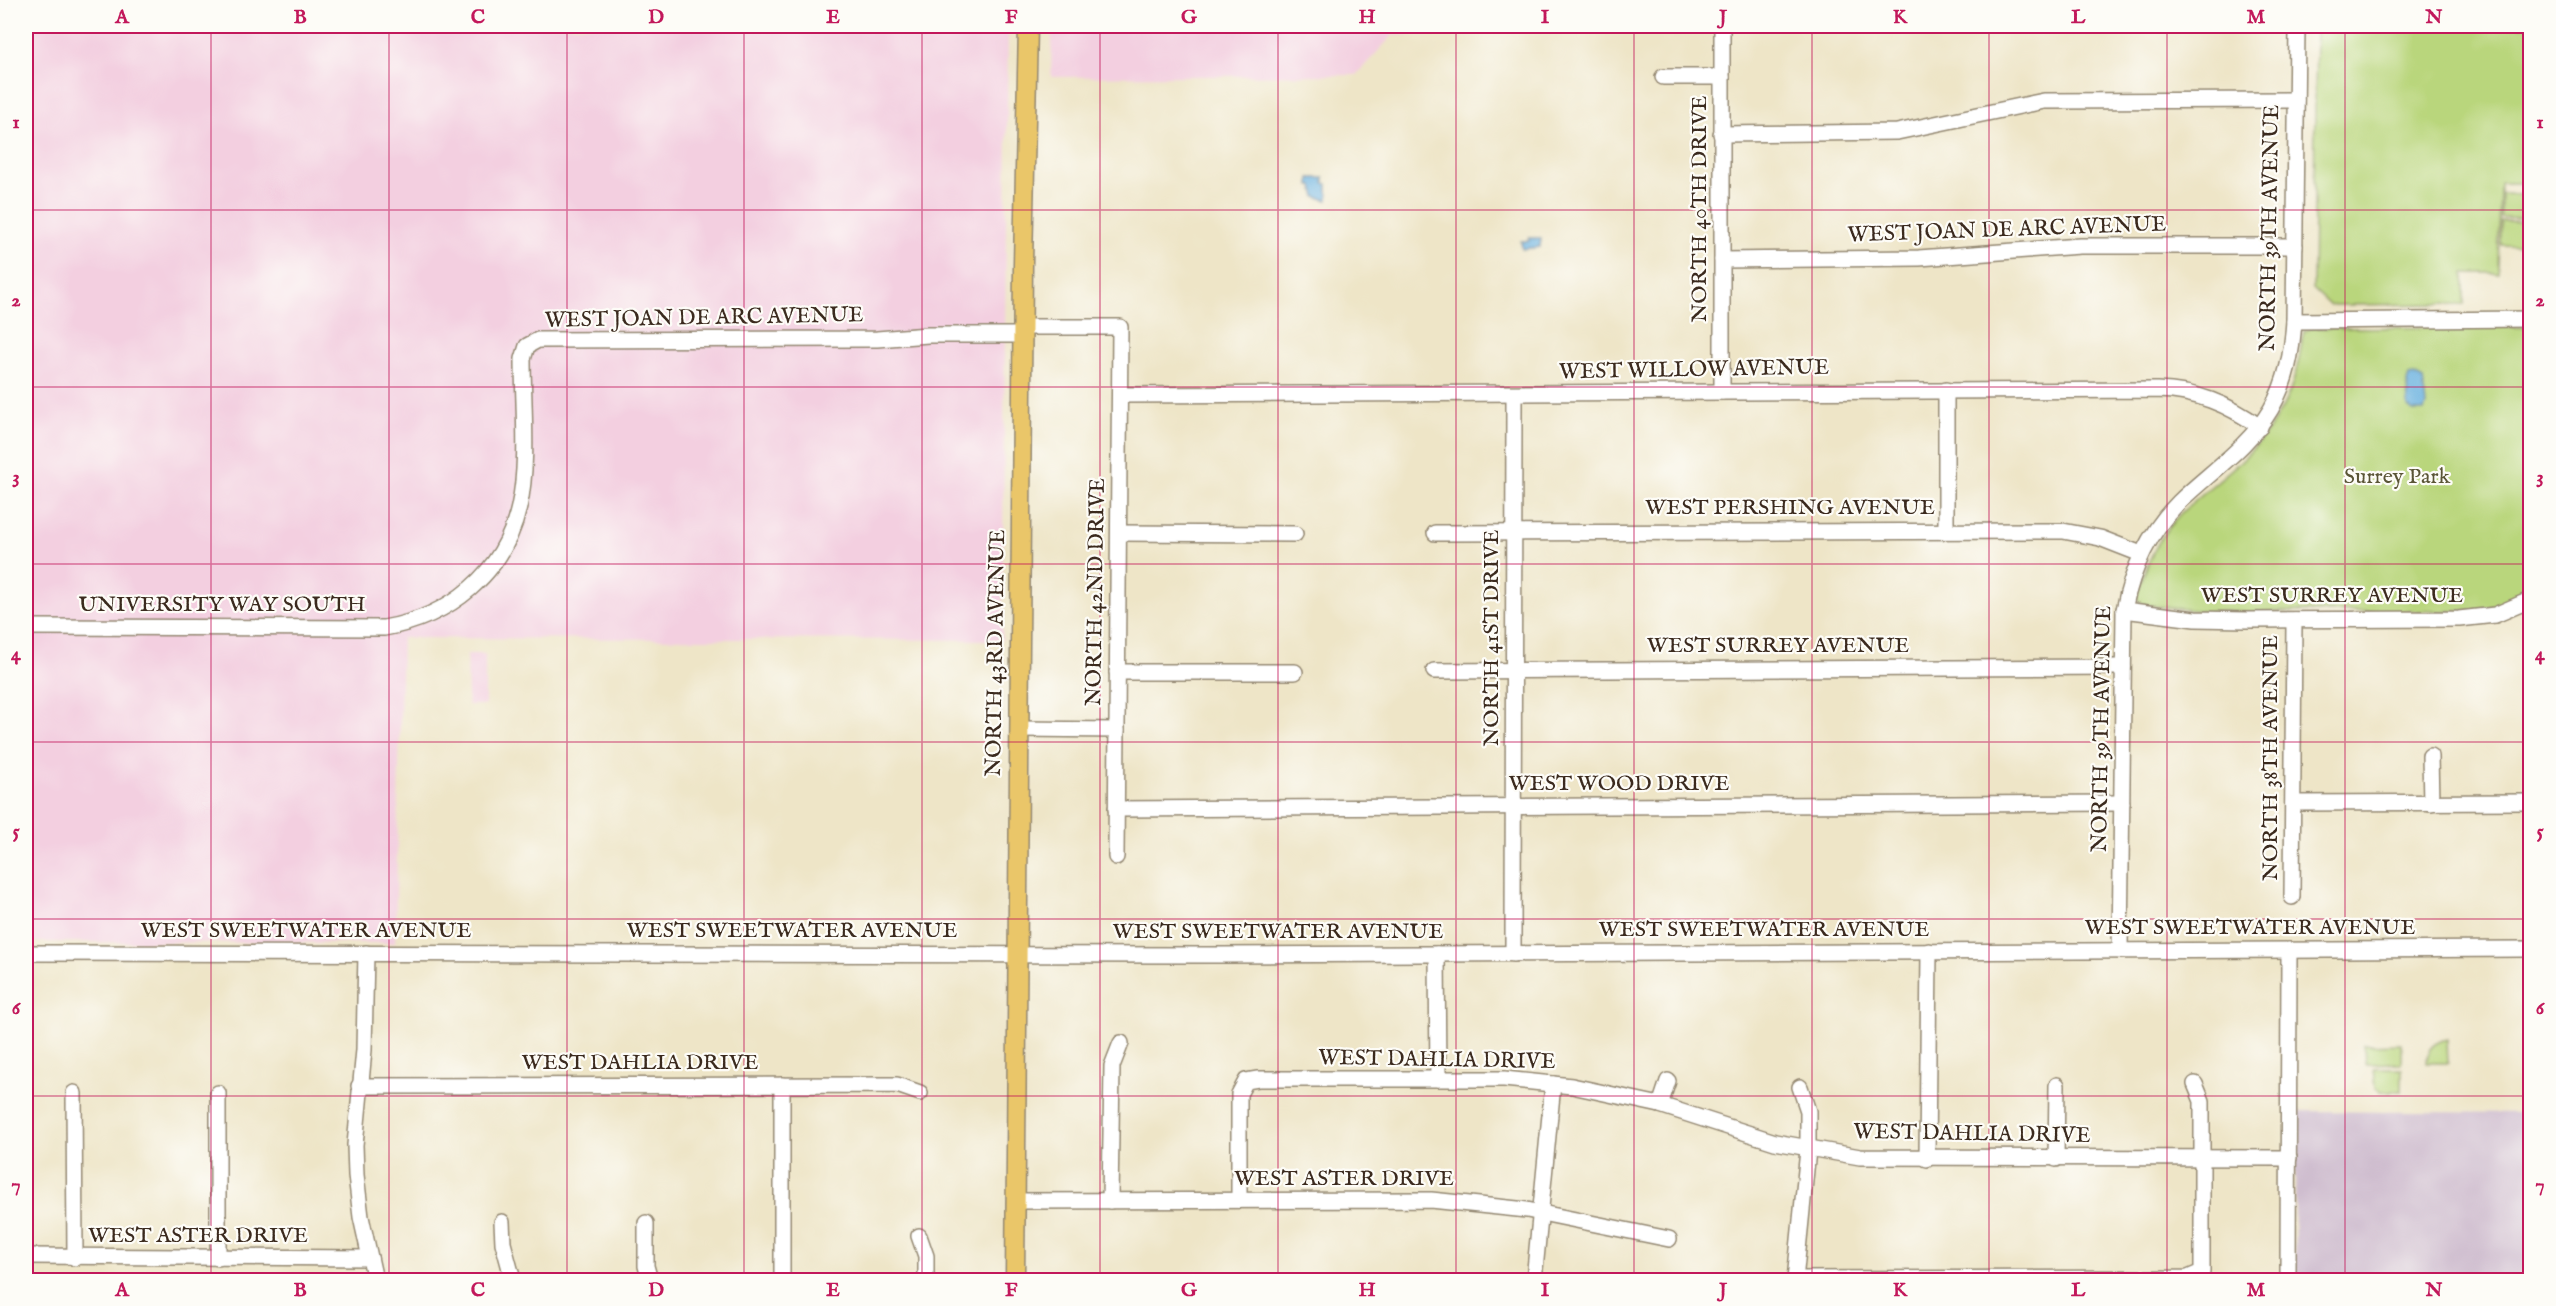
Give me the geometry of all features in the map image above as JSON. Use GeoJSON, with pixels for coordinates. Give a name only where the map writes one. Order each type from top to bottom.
{"type":"FeatureCollection","features":[{"type":"Feature","properties":{"kind":"main road","name":"NORTH 43RD AVENUE"},"geometry":{"type":"LineString","coordinates":[[1015,1281],[1022,331],[1028,26]]}},
{"type":"Feature","properties":{"kind":"street","name":"NORTH 40TH DRIVE"},"geometry":{"type":"LineString","coordinates":[[1722,26],[1722,392]]}},
{"type":"Feature","properties":{"kind":"street","name":"NORTH 39TH AVENUE"},"geometry":{"type":"LineString","coordinates":[[2120,951],[2124,610],[2141,554],[2168,514],[2246,444],[2276,400],[2287,370],[2294,321],[2297,26]]}},
{"type":"Feature","properties":{"kind":"street"},"geometry":{"type":"LineString","coordinates":[[1663,77],[1722,77]]}},
{"type":"Feature","properties":{"kind":"street"},"geometry":{"type":"LineString","coordinates":[[1721,134],[1897,132],[2044,101],[2296,100]]}},
{"type":"Feature","properties":{"kind":"street","name":"WEST JOAN DE ARC AVENUE"},"geometry":{"type":"LineString","coordinates":[[1722,260],[1919,258],[2080,246],[2295,246]]}},
{"type":"Feature","properties":{"kind":"street"},"geometry":{"type":"LineString","coordinates":[[2294,321],[2530,319]]}},
{"type":"Feature","properties":{"kind":"street","name":"WEST JOAN DE ARC AVENUE"},"geometry":{"type":"LineString","coordinates":[[418,620],[448,606],[476,584],[491,569],[508,541],[520,505],[523,475],[523,359],[524,351],[532,342],[551,339],[877,339],[1120,327]]}},
{"type":"Feature","properties":{"kind":"street","name":"NORTH 42ND DRIVE"},"geometry":{"type":"LineString","coordinates":[[1116,857],[1120,327]]}},
{"type":"Feature","properties":{"kind":"street"},"geometry":{"type":"LineString","coordinates":[[1946,390],[1946,530]]}},
{"type":"Feature","properties":{"kind":"street","name":"WEST WILLOW AVENUE"},"geometry":{"type":"LineString","coordinates":[[1120,395],[2176,390],[2214,399],[2260,426]]}},
{"type":"Feature","properties":{"kind":"street","name":"NORTH 41ST DRIVE"},"geometry":{"type":"LineString","coordinates":[[1514,394],[1514,954]]}},
{"type":"Feature","properties":{"kind":"street","name":"WEST PERSHING AVENUE"},"geometry":{"type":"LineString","coordinates":[[1435,532],[2063,531],[2100,538],[2141,554]]}},
{"type":"Feature","properties":{"kind":"street"},"geometry":{"type":"LineString","coordinates":[[1119,533],[1295,534]]}},
{"type":"Feature","properties":{"kind":"street","name":"WEST SURREY AVENUE"},"geometry":{"type":"LineString","coordinates":[[2124,610],[2195,619],[2294,620],[2476,618],[2528,608]]}},
{"type":"Feature","properties":{"kind":"street","name":"UNIVERSITY WAY SOUTH"},"geometry":{"type":"LineString","coordinates":[[26,627],[384,628],[418,620]]}},
{"type":"Feature","properties":{"kind":"street","name":"NORTH 38TH AVENUE"},"geometry":{"type":"LineString","coordinates":[[2292,897],[2294,620]]}},
{"type":"Feature","properties":{"kind":"street","name":"WEST SURREY AVENUE"},"geometry":{"type":"LineString","coordinates":[[1434,671],[2123,667]]}},
{"type":"Feature","properties":{"kind":"street"},"geometry":{"type":"LineString","coordinates":[[1117,672],[1295,672]]}},
{"type":"Feature","properties":{"kind":"street"},"geometry":{"type":"LineString","coordinates":[[1019,729],[1117,730]]}},
{"type":"Feature","properties":{"kind":"street"},"geometry":{"type":"LineString","coordinates":[[2430,756],[2431,803]]}},
{"type":"Feature","properties":{"kind":"street"},"geometry":{"type":"LineString","coordinates":[[2293,803],[2530,802]]}},
{"type":"Feature","properties":{"kind":"street","name":"WEST WOOD DRIVE"},"geometry":{"type":"LineString","coordinates":[[1116,809],[2122,803]]}},
{"type":"Feature","properties":{"kind":"street","name":"WEST SWEETWATER AVENUE"},"geometry":{"type":"LineString","coordinates":[[26,953],[1514,954],[2530,949]]}},
{"type":"Feature","properties":{"kind":"street"},"geometry":{"type":"LineString","coordinates":[[2288,1281],[2289,950]]}},
{"type":"Feature","properties":{"kind":"street"},"geometry":{"type":"LineString","coordinates":[[1927,1159],[1929,951]]}},
{"type":"Feature","properties":{"kind":"street"},"geometry":{"type":"LineString","coordinates":[[366,953],[363,1050],[355,1145],[356,1175],[375,1281]]}},
{"type":"Feature","properties":{"kind":"street"},"geometry":{"type":"LineString","coordinates":[[1437,954],[1438,1079]]}},
{"type":"Feature","properties":{"kind":"street"},"geometry":{"type":"LineString","coordinates":[[1110,1201],[1112,1066],[1121,1043]]}},
{"type":"Feature","properties":{"kind":"street","name":"WEST DAHLIA DRIVE"},"geometry":{"type":"LineString","coordinates":[[1239,1200],[1239,1094],[1246,1081],[1504,1079],[1553,1084],[1595,1090],[1660,1105],[1775,1143],[1860,1157],[1927,1159],[2289,1158]]}},
{"type":"Feature","properties":{"kind":"street"},"geometry":{"type":"LineString","coordinates":[[1660,1105],[1668,1081]]}},
{"type":"Feature","properties":{"kind":"street"},"geometry":{"type":"LineString","coordinates":[[1534,1281],[1553,1084]]}},
{"type":"Feature","properties":{"kind":"street"},"geometry":{"type":"LineString","coordinates":[[1800,1087],[1808,1111],[1808,1150],[1795,1280],[2188,1278],[2202,1272],[2202,1101],[2194,1084]]}},
{"type":"Feature","properties":{"kind":"street"},"geometry":{"type":"LineString","coordinates":[[782,1085],[782,1281]]}},
{"type":"Feature","properties":{"kind":"street","name":"WEST DAHLIA DRIVE"},"geometry":{"type":"LineString","coordinates":[[359,1086],[897,1085],[920,1093]]}},
{"type":"Feature","properties":{"kind":"street"},"geometry":{"type":"LineString","coordinates":[[2056,1085],[2056,1159]]}},
{"type":"Feature","properties":{"kind":"street"},"geometry":{"type":"LineString","coordinates":[[74,1093],[75,1258]]}},
{"type":"Feature","properties":{"kind":"street"},"geometry":{"type":"LineString","coordinates":[[218,1093],[218,1258]]}},
{"type":"Feature","properties":{"kind":"street","name":"WEST ASTER DRIVE"},"geometry":{"type":"LineString","coordinates":[[1016,1201],[1431,1200],[1468,1202],[1541,1213],[1669,1239]]}},
{"type":"Feature","properties":{"kind":"street"},"geometry":{"type":"LineString","coordinates":[[502,1222],[503,1243],[513,1281]]}},
{"type":"Feature","properties":{"kind":"street"},"geometry":{"type":"LineString","coordinates":[[646,1223],[646,1266],[650,1281]]}},
{"type":"Feature","properties":{"kind":"street"},"geometry":{"type":"LineString","coordinates":[[919,1236],[926,1256],[926,1281]]}},
{"type":"Feature","properties":{"kind":"street","name":"WEST ASTER DRIVE"},"geometry":{"type":"LineString","coordinates":[[26,1256],[370,1258]]}},
{"type":"Feature","properties":{"kind":"shaded area"},"geometry":{"type":"Polygon","coordinates":[[[26,26],[1008,26],[1002,640],[402,638],[395,943],[26,942],[26,26]]]}},
{"type":"Feature","properties":{"kind":"shaded area"},"geometry":{"type":"Polygon","coordinates":[[[1052,26],[1481,26],[1471,35],[1393,35],[1356,75],[1051,77],[1052,26]]]}},
{"type":"Feature","properties":{"kind":"shaded area"},"geometry":{"type":"Polygon","coordinates":[[[467,654],[485,654],[485,705],[468,705],[467,654]]]}},
{"type":"Feature","properties":{"kind":"shaded area"},"geometry":{"type":"Polygon","coordinates":[[[2296,1111],[2530,1113],[2530,1280],[2294,1280],[2296,1111]]]}},
{"type":"Feature","properties":{"kind":"green space"},"geometry":{"type":"Polygon","coordinates":[[[2316,26],[2530,26],[2530,183],[2500,183],[2498,273],[2464,273],[2464,304],[2330,305],[2313,289],[2316,26]]]}},
{"type":"Feature","properties":{"kind":"green space"},"geometry":{"type":"Polygon","coordinates":[[[2501,194],[2530,195],[2530,219],[2501,218],[2501,194]]]}},
{"type":"Feature","properties":{"kind":"green space"},"geometry":{"type":"Polygon","coordinates":[[[2501,221],[2530,222],[2530,246],[2501,245],[2501,221]]]}},
{"type":"Feature","properties":{"kind":"green space","name":"Surrey Park"},"geometry":{"type":"Polygon","coordinates":[[[2530,327],[2530,590],[2505,604],[2473,611],[2200,611],[2145,605],[2139,601],[2137,596],[2144,573],[2166,531],[2182,512],[2249,453],[2278,414],[2293,381],[2304,331],[2312,328],[2530,327]]]}},
{"type":"Feature","properties":{"kind":"green space"},"geometry":{"type":"Polygon","coordinates":[[[2447,1039],[2448,1063],[2426,1063],[2427,1054],[2432,1047],[2447,1039]]]}},
{"type":"Feature","properties":{"kind":"green space"},"geometry":{"type":"Polygon","coordinates":[[[2401,1044],[2401,1063],[2365,1064],[2364,1045],[2401,1044]]]}},
{"type":"Feature","properties":{"kind":"green space"},"geometry":{"type":"Polygon","coordinates":[[[2374,1068],[2402,1068],[2402,1091],[2381,1091],[2376,1088],[2374,1068]]]}},
{"type":"Feature","properties":{"kind":"water"},"geometry":{"type":"Polygon","coordinates":[[[1310,178],[1324,178],[1324,183],[1328,184],[1328,200],[1316,197],[1313,186],[1310,186],[1310,178]]]}},
{"type":"Feature","properties":{"kind":"water"},"geometry":{"type":"Polygon","coordinates":[[[1529,238],[1541,238],[1540,247],[1522,249],[1521,241],[1529,241],[1529,238]]]}},
{"type":"Feature","properties":{"kind":"water"},"geometry":{"type":"Polygon","coordinates":[[[2414,375],[2423,380],[2426,405],[2424,411],[2413,411],[2408,407],[2407,382],[2409,376],[2414,375]]]}}]}
